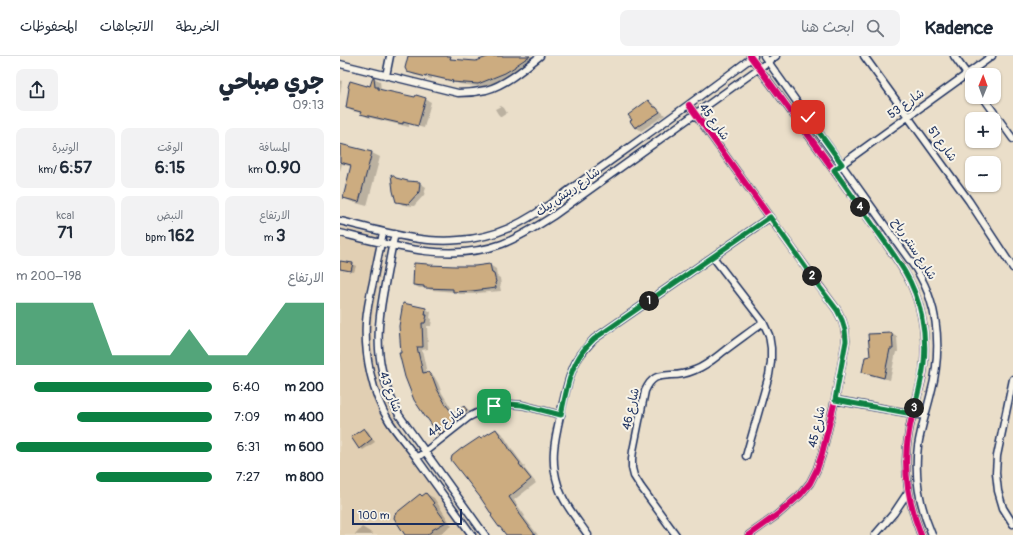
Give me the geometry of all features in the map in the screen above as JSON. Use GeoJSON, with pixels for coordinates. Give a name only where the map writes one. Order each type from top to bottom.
{"type":"FeatureCollection","features":[{"type":"Feature","properties":{"kind":"street"},"geometry":{"type":"LineString","coordinates":[[386,76],[390,56]]}},
{"type":"Feature","properties":{"kind":"street"},"geometry":{"type":"LineString","coordinates":[[340,64],[458,93],[473,93],[488,90],[501,83],[540,56]]}},
{"type":"Feature","properties":{"kind":"street","name":"شارع سنتر رباح"},"geometry":{"type":"LineString","coordinates":[[764,56],[916,269],[931,300],[937,335],[936,369],[932,392],[924,416],[918,447],[917,478],[922,509],[932,535]]}},
{"type":"Feature","properties":{"kind":"street","name":"شارع ريتش بيك"},"geometry":{"type":"LineString","coordinates":[[340,233],[392,246],[422,250],[458,252],[500,244],[521,236],[553,216],[776,56]]}},
{"type":"Feature","properties":{"kind":"street","name":"شارع 51"},"geometry":{"type":"LineString","coordinates":[[864,56],[969,200],[1013,268]]}},
{"type":"Feature","properties":{"kind":"street"},"geometry":{"type":"LineString","coordinates":[[954,56],[965,71]]}},
{"type":"Feature","properties":{"kind":"street","name":"شارع 53"},"geometry":{"type":"LineString","coordinates":[[975,68],[992,56]]}},
{"type":"Feature","properties":{"kind":"street","name":"شارع سنتر رباح"},"geometry":{"type":"LineString","coordinates":[[752,57],[906,273],[918,301],[924,332],[924,362],[922,378],[909,432],[906,460],[908,492],[921,535]]}},
{"type":"Feature","properties":{"kind":"street","name":"شارع ريتش بيك"},"geometry":{"type":"LineString","coordinates":[[340,221],[383,232],[425,240],[442,241],[482,236],[509,228],[552,202],[689,105],[752,57]]}},
{"type":"Feature","properties":{"kind":"street","name":"شارع 53"},"geometry":{"type":"LineString","coordinates":[[834,170],[965,75]]}},
{"type":"Feature","properties":{"kind":"street"},"geometry":{"type":"LineString","coordinates":[[988,104],[1013,139]]}},
{"type":"Feature","properties":{"kind":"street","name":"شارع 45"},"geometry":{"type":"LineString","coordinates":[[689,105],[837,310],[845,330],[846,341],[835,400],[817,469],[810,483],[800,495],[788,506],[749,535]]}},
{"type":"Feature","properties":{"kind":"street"},"geometry":{"type":"LineString","coordinates":[[588,535],[565,502],[558,487],[554,471],[553,454],[555,438],[568,381],[574,366],[594,339],[770,217]]}},
{"type":"Feature","properties":{"kind":"street","name":"شارع 43"},"geometry":{"type":"LineString","coordinates":[[383,232],[368,305],[366,333],[370,373],[375,390],[389,421],[472,535]]}},
{"type":"Feature","properties":{"kind":"street","name":"شارع 43"},"geometry":{"type":"LineString","coordinates":[[395,234],[379,321],[378,343],[386,386],[399,415],[485,535]]}},
{"type":"Feature","properties":{"kind":"street"},"geometry":{"type":"LineString","coordinates":[[713,257],[763,322],[769,335],[771,348],[769,375],[746,456]]}},
{"type":"Feature","properties":{"kind":"street","name":"شارع 46"},"geometry":{"type":"LineString","coordinates":[[676,535],[641,487],[634,476],[632,468],[633,451],[645,391],[648,383],[655,377],[685,374],[698,369],[710,362],[763,322]]}},
{"type":"Feature","properties":{"kind":"street"},"geometry":{"type":"LineString","coordinates":[[1013,379],[997,456],[996,473],[998,491],[1003,508],[1013,524]]}},
{"type":"Feature","properties":{"kind":"street"},"geometry":{"type":"LineString","coordinates":[[835,400],[924,416]]}},
{"type":"Feature","properties":{"kind":"street","name":"شارع 44"},"geometry":{"type":"LineString","coordinates":[[417,458],[469,417],[494,406],[508,404],[522,405],[561,415]]}},
{"type":"Feature","properties":{"kind":"street"},"geometry":{"type":"LineString","coordinates":[[875,535],[894,513],[908,492]]}},
{"type":"Feature","properties":{"kind":"shaded area"},"geometry":{"type":"Polygon","coordinates":[[[340,227],[387,238],[372,327],[376,370],[382,391],[402,430],[478,535],[340,535],[340,227]]]}},
{"type":"Feature","properties":{"kind":"building"},"geometry":{"type":"Polygon","coordinates":[[[408,56],[451,56],[450,59],[476,61],[490,56],[530,56],[505,73],[478,84],[452,82],[453,81],[426,75],[426,77],[407,72],[405,68],[408,56]]]}},
{"type":"Feature","properties":{"kind":"building"},"geometry":{"type":"Polygon","coordinates":[[[373,77],[375,87],[378,87],[378,89],[426,98],[418,126],[360,114],[361,112],[346,108],[350,81],[370,86],[373,77]]]}},
{"type":"Feature","properties":{"kind":"building"},"geometry":{"type":"Polygon","coordinates":[[[648,100],[660,112],[635,128],[628,115],[648,100]]]}},
{"type":"Feature","properties":{"kind":"building"},"geometry":{"type":"Polygon","coordinates":[[[340,144],[372,152],[359,202],[343,198],[351,165],[340,162],[340,144]]]}},
{"type":"Feature","properties":{"kind":"building"},"geometry":{"type":"Polygon","coordinates":[[[391,174],[396,178],[420,182],[419,192],[408,204],[396,202],[391,174]]]}},
{"type":"Feature","properties":{"kind":"building"},"geometry":{"type":"Polygon","coordinates":[[[340,261],[353,263],[351,271],[340,269],[340,261]]]}},
{"type":"Feature","properties":{"kind":"building"},"geometry":{"type":"Polygon","coordinates":[[[414,263],[455,266],[490,264],[496,282],[496,288],[453,292],[453,289],[424,288],[424,286],[413,285],[414,263]]]}},
{"type":"Feature","properties":{"kind":"building"},"geometry":{"type":"Polygon","coordinates":[[[403,303],[426,308],[425,315],[427,315],[425,323],[422,323],[423,347],[417,347],[423,373],[428,372],[433,378],[437,389],[453,414],[464,406],[467,410],[456,419],[457,421],[439,435],[414,400],[405,377],[399,353],[401,353],[399,326],[403,303]]]}},
{"type":"Feature","properties":{"kind":"building"},"geometry":{"type":"Polygon","coordinates":[[[892,333],[893,349],[890,349],[884,378],[862,372],[865,357],[870,356],[868,334],[892,333]]]}},
{"type":"Feature","properties":{"kind":"building"},"geometry":{"type":"Polygon","coordinates":[[[364,428],[372,439],[359,449],[351,437],[364,428]]]}},
{"type":"Feature","properties":{"kind":"building"},"geometry":{"type":"Polygon","coordinates":[[[496,429],[520,463],[519,464],[531,479],[509,497],[535,535],[506,535],[491,516],[492,515],[480,497],[451,460],[452,456],[462,448],[496,429]]]}},
{"type":"Feature","properties":{"kind":"building"},"geometry":{"type":"Polygon","coordinates":[[[426,493],[446,522],[432,530],[427,535],[405,535],[394,518],[395,514],[420,494],[422,496],[426,493]]]}},
{"type":"Feature","properties":{"kind":"cycle path"},"geometry":{"type":"LineString","coordinates":[[750,56],[822,153],[899,262],[915,295],[920,310],[925,344],[922,378],[907,444],[906,471],[916,523],[921,535]]}},
{"type":"Feature","properties":{"kind":"cycle path"},"geometry":{"type":"LineString","coordinates":[[689,105],[837,310],[845,330],[846,341],[835,400],[817,469],[810,483],[800,495],[777,515],[749,535]]}},
{"type":"Feature","properties":{"kind":"route"},"geometry":{"type":"LineString","coordinates":[[494,406],[508,404],[522,405],[561,415],[568,381],[574,366],[594,339],[770,217],[837,310],[842,320],[846,341],[835,400],[913,414],[922,378],[925,347],[922,316],[918,301],[906,273],[834,170],[842,164],[808,117]]}}]}
